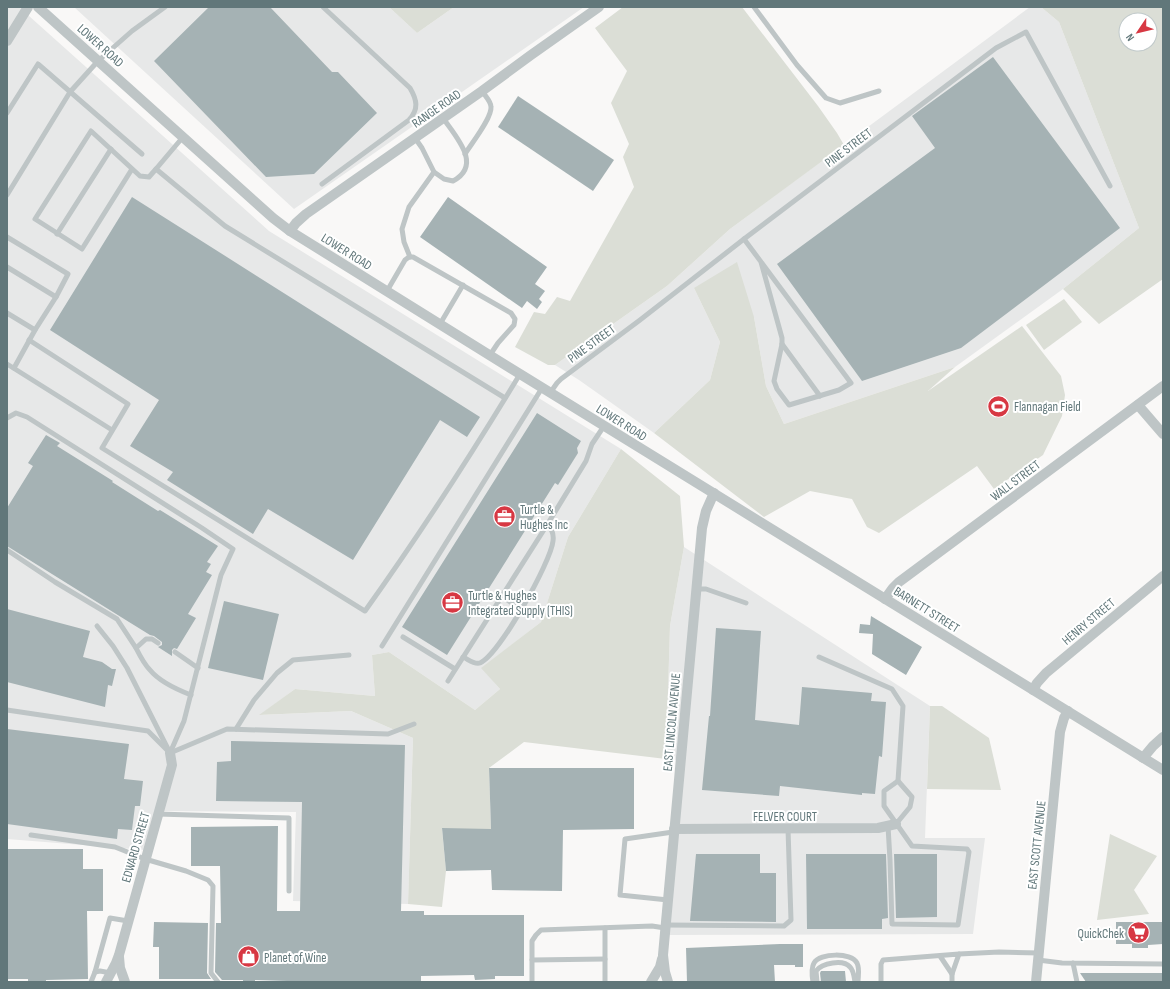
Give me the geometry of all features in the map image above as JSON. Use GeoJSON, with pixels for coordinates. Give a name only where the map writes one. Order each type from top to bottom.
{"type":"FeatureCollection","features":[{"type":"Feature","properties":{"kind":"street"},"geometry":{"type":"LineString","coordinates":[[7,41],[28,7]]}},
{"type":"Feature","properties":{"kind":"street","name":"LOWER ROAD"},"geometry":{"type":"LineString","coordinates":[[38,7],[269,214],[290,231],[677,471]]}},
{"type":"Feature","properties":{"kind":"street","name":"RANGE ROAD"},"geometry":{"type":"LineString","coordinates":[[290,231],[306,214],[599,7]]}},
{"type":"Feature","properties":{"kind":"street","name":"WALL STREET"},"geometry":{"type":"LineString","coordinates":[[885,599],[899,582],[1163,386]]}},
{"type":"Feature","properties":{"kind":"street"},"geometry":{"type":"LineString","coordinates":[[1138,405],[1163,434]]}},
{"type":"Feature","properties":{"kind":"street","name":"BARNETT STREET"},"geometry":{"type":"LineString","coordinates":[[677,471],[1163,770]]}},
{"type":"Feature","properties":{"kind":"street","name":"EAST LINCOLN AVENUE"},"geometry":{"type":"LineString","coordinates":[[668,982],[663,956],[665,927],[696,589],[703,524],[706,511],[714,493]]}},
{"type":"Feature","properties":{"kind":"street","name":"HENRY STREET"},"geometry":{"type":"LineString","coordinates":[[1033,690],[1046,673],[1163,576]]}},
{"type":"Feature","properties":{"kind":"street","name":"EAST SCOTT AVENUE"},"geometry":{"type":"LineString","coordinates":[[1036,982],[1060,732],[1064,718],[1068,711]]}},
{"type":"Feature","properties":{"kind":"street"},"geometry":{"type":"LineString","coordinates":[[1144,758],[1153,746],[1163,737]]}},
{"type":"Feature","properties":{"kind":"street","name":"EDWARD STREET"},"geometry":{"type":"LineString","coordinates":[[109,978],[116,963],[172,765],[170,754]]}},
{"type":"Feature","properties":{"kind":"street","name":"FELVER COURT"},"geometry":{"type":"LineString","coordinates":[[674,831],[878,828],[892,825]]}},
{"type":"Feature","properties":{"kind":"street","name":"EDWARD STREET"},"geometry":{"type":"LineString","coordinates":[[120,947],[120,968],[125,982]]}},
{"type":"Feature","properties":{"kind":"street","name":"EAST LINCOLN AVENUE"},"geometry":{"type":"LineString","coordinates":[[651,982],[660,966],[663,956]]}},
{"type":"Feature","properties":{"kind":"lane"},"geometry":{"type":"LineString","coordinates":[[7,195],[70,92],[98,61],[132,31],[165,7]]}},
{"type":"Feature","properties":{"kind":"lane"},"geometry":{"type":"LineString","coordinates":[[322,184],[409,120],[414,114],[416,98],[410,88],[323,7]]}},
{"type":"Feature","properties":{"kind":"lane"},"geometry":{"type":"LineString","coordinates":[[754,7],[797,65],[826,98],[840,103],[879,91]]}},
{"type":"Feature","properties":{"kind":"lane","name":"PINE STREET"},"geometry":{"type":"LineString","coordinates":[[382,646],[546,390],[996,48],[1026,32],[1110,186]]}},
{"type":"Feature","properties":{"kind":"lane"},"geometry":{"type":"LineString","coordinates":[[7,113],[38,64],[142,154]]}},
{"type":"Feature","properties":{"kind":"lane"},"geometry":{"type":"LineString","coordinates":[[465,154],[490,116],[491,107],[482,91]]}},
{"type":"Feature","properties":{"kind":"lane"},"geometry":{"type":"LineString","coordinates":[[415,138],[422,148],[434,172],[444,179],[453,181],[459,178],[465,170],[467,160],[463,146],[443,118]]}},
{"type":"Feature","properties":{"kind":"lane"},"geometry":{"type":"LineString","coordinates":[[132,169],[82,249],[35,219],[91,131],[140,176],[149,177],[183,137]]}},
{"type":"Feature","properties":{"kind":"lane"},"geometry":{"type":"LineString","coordinates":[[57,234],[111,149]]}},
{"type":"Feature","properties":{"kind":"lane"},"geometry":{"type":"LineString","coordinates":[[156,168],[225,226],[505,398]]}},
{"type":"Feature","properties":{"kind":"lane"},"geometry":{"type":"LineString","coordinates":[[410,257],[404,242],[402,229],[409,207],[434,172]]}},
{"type":"Feature","properties":{"kind":"lane"},"geometry":{"type":"LineString","coordinates":[[7,237],[68,274],[14,368]]}},
{"type":"Feature","properties":{"kind":"lane"},"geometry":{"type":"LineString","coordinates":[[744,239],[851,383],[839,390],[789,405],[777,389],[774,381],[782,344],[781,333],[761,262]]}},
{"type":"Feature","properties":{"kind":"lane"},"geometry":{"type":"LineString","coordinates":[[387,292],[405,260],[410,257],[414,257],[511,313],[514,319],[514,325],[498,343],[490,355]]}},
{"type":"Feature","properties":{"kind":"lane"},"geometry":{"type":"LineString","coordinates":[[7,267],[56,297]]}},
{"type":"Feature","properties":{"kind":"lane"},"geometry":{"type":"LineString","coordinates":[[440,324],[463,285]]}},
{"type":"Feature","properties":{"kind":"lane"},"geometry":{"type":"LineString","coordinates":[[7,314],[35,330]]}},
{"type":"Feature","properties":{"kind":"lane"},"geometry":{"type":"LineString","coordinates":[[29,340],[128,404],[102,448],[365,611],[400,562],[453,482],[520,374]]}},
{"type":"Feature","properties":{"kind":"lane"},"geometry":{"type":"LineString","coordinates":[[782,344],[820,396]]}},
{"type":"Feature","properties":{"kind":"lane"},"geometry":{"type":"LineString","coordinates":[[7,364],[112,430]]}},
{"type":"Feature","properties":{"kind":"lane"},"geometry":{"type":"LineString","coordinates":[[7,418],[16,413],[27,417],[233,549],[221,575],[184,721],[170,754]]}},
{"type":"Feature","properties":{"kind":"lane"},"geometry":{"type":"LineString","coordinates":[[448,681],[500,596],[547,525],[586,461],[592,444],[604,426]]}},
{"type":"Feature","properties":{"kind":"lane"},"geometry":{"type":"LineString","coordinates":[[463,656],[475,663],[481,662],[496,648],[501,641],[529,597],[551,552],[553,545],[553,534],[547,525]]}},
{"type":"Feature","properties":{"kind":"lane"},"geometry":{"type":"LineString","coordinates":[[7,550],[55,582],[116,619],[150,672],[173,688],[190,696]]}},
{"type":"Feature","properties":{"kind":"lane"},"geometry":{"type":"LineString","coordinates":[[696,589],[706,590],[746,603]]}},
{"type":"Feature","properties":{"kind":"lane"},"geometry":{"type":"LineString","coordinates":[[500,596],[521,609]]}},
{"type":"Feature","properties":{"kind":"lane"},"geometry":{"type":"LineString","coordinates":[[97,626],[113,646],[126,668],[170,754]]}},
{"type":"Feature","properties":{"kind":"lane"},"geometry":{"type":"LineString","coordinates":[[403,637],[455,669]]}},
{"type":"Feature","properties":{"kind":"lane"},"geometry":{"type":"LineString","coordinates":[[136,648],[146,639],[152,639],[158,643]]}},
{"type":"Feature","properties":{"kind":"lane"},"geometry":{"type":"LineString","coordinates":[[175,652],[198,668]]}},
{"type":"Feature","properties":{"kind":"lane"},"geometry":{"type":"LineString","coordinates":[[236,729],[254,700],[278,673],[293,660],[349,655]]}},
{"type":"Feature","properties":{"kind":"lane"},"geometry":{"type":"LineString","coordinates":[[819,657],[892,689],[903,706],[898,781],[912,797],[910,806],[892,825],[890,860],[892,924],[958,925],[969,852],[967,850],[912,846],[892,825],[884,806],[884,790],[898,781]]}},
{"type":"Feature","properties":{"kind":"lane"},"geometry":{"type":"LineString","coordinates":[[7,710],[148,731],[170,754]]}},
{"type":"Feature","properties":{"kind":"lane"},"geometry":{"type":"LineString","coordinates":[[170,754],[227,728],[388,734],[414,724]]}},
{"type":"Feature","properties":{"kind":"lane"},"geometry":{"type":"LineString","coordinates":[[158,814],[289,818],[288,891]]}},
{"type":"Feature","properties":{"kind":"lane"},"geometry":{"type":"LineString","coordinates":[[532,982],[532,941],[536,934],[541,930],[652,926],[784,926],[791,920],[788,829]]}},
{"type":"Feature","properties":{"kind":"lane"},"geometry":{"type":"LineString","coordinates":[[668,900],[620,895],[625,839],[674,831]]}},
{"type":"Feature","properties":{"kind":"lane"},"geometry":{"type":"LineString","coordinates":[[30,835],[115,847],[145,859],[186,871],[208,880],[213,886],[211,972],[218,982]]}},
{"type":"Feature","properties":{"kind":"lane"},"geometry":{"type":"LineString","coordinates":[[91,982],[110,918],[128,921]]}},
{"type":"Feature","properties":{"kind":"lane"},"geometry":{"type":"LineString","coordinates":[[605,928],[605,982]]}},
{"type":"Feature","properties":{"kind":"lane"},"geometry":{"type":"LineString","coordinates":[[881,982],[881,964],[883,960],[959,954],[999,952],[1039,956],[1062,963],[1163,964]]}},
{"type":"Feature","properties":{"kind":"lane"},"geometry":{"type":"LineString","coordinates":[[952,982],[952,974],[959,954]]}},
{"type":"Feature","properties":{"kind":"lane"},"geometry":{"type":"LineString","coordinates":[[813,982],[812,966],[817,960],[823,956],[844,956],[852,958],[857,963],[858,982]]}},
{"type":"Feature","properties":{"kind":"lane"},"geometry":{"type":"LineString","coordinates":[[940,956],[952,974]]}},
{"type":"Feature","properties":{"kind":"lane"},"geometry":{"type":"LineString","coordinates":[[532,960],[605,959]]}},
{"type":"Feature","properties":{"kind":"lane"},"geometry":{"type":"LineString","coordinates":[[817,982],[816,971],[821,965],[843,963],[852,969],[855,982]]}},
{"type":"Feature","properties":{"kind":"lane"},"geometry":{"type":"LineString","coordinates":[[1073,963],[1077,982]]}},
{"type":"Feature","properties":{"kind":"lane"},"geometry":{"type":"LineString","coordinates":[[95,972],[100,971],[109,978]]}},
{"type":"Feature","properties":{"kind":"shaded area"},"geometry":{"type":"Polygon","coordinates":[[[7,7],[19,7],[269,231],[621,449],[568,537],[541,622],[482,668],[500,689],[475,710],[389,652],[372,655],[375,696],[295,689],[260,715],[351,711],[413,738],[408,904],[293,901],[296,812],[159,811],[145,850],[7,839],[7,7]]]}},
{"type":"Feature","properties":{"kind":"shaded area"},"geometry":{"type":"Polygon","coordinates":[[[74,7],[389,7],[417,33],[454,7],[584,7],[294,209],[74,7]]]}},
{"type":"Feature","properties":{"kind":"shaded area"},"geometry":{"type":"Polygon","coordinates":[[[389,7],[454,7],[417,33],[389,7]]]}},
{"type":"Feature","properties":{"kind":"shaded area"},"geometry":{"type":"Polygon","coordinates":[[[623,7],[742,7],[818,106],[844,145],[730,229],[667,286],[555,365],[548,365],[515,347],[534,312],[545,314],[557,297],[570,301],[634,187],[623,157],[629,144],[611,103],[627,71],[595,28],[623,7]]]}},
{"type":"Feature","properties":{"kind":"shaded area"},"geometry":{"type":"Polygon","coordinates":[[[1030,7],[1041,7],[1059,22],[1139,228],[1063,289],[955,367],[784,424],[766,386],[754,317],[694,288],[720,342],[710,380],[654,433],[579,380],[555,365],[667,286],[730,229],[1030,7]]]}},
{"type":"Feature","properties":{"kind":"shaded area"},"geometry":{"type":"Polygon","coordinates":[[[1041,7],[1163,7],[1163,279],[1099,324],[1063,289],[1139,228],[1059,22],[1041,7]]]}},
{"type":"Feature","properties":{"kind":"shaded area"},"geometry":{"type":"Polygon","coordinates":[[[737,262],[754,317],[766,386],[784,424],[955,367],[928,391],[1022,326],[1061,376],[1065,395],[1062,416],[1043,455],[994,489],[977,466],[879,533],[867,527],[852,499],[810,491],[764,517],[654,433],[710,380],[720,342],[694,288],[737,262]]]}},
{"type":"Feature","properties":{"kind":"shaded area"},"geometry":{"type":"Polygon","coordinates":[[[1064,299],[1082,322],[1044,350],[1026,325],[1064,299]]]}},
{"type":"Feature","properties":{"kind":"shaded area"},"geometry":{"type":"Polygon","coordinates":[[[621,449],[680,496],[684,547],[670,626],[666,759],[524,742],[489,768],[491,829],[442,829],[446,871],[442,907],[408,904],[413,738],[351,711],[259,715],[295,689],[375,696],[372,655],[389,652],[475,710],[500,689],[481,668],[541,622],[568,537],[621,449]]]}},
{"type":"Feature","properties":{"kind":"shaded area"},"geometry":{"type":"Polygon","coordinates":[[[684,547],[930,706],[925,838],[985,838],[973,934],[660,935],[678,760],[666,759],[670,626],[684,547]]]}},
{"type":"Feature","properties":{"kind":"shaded area"},"geometry":{"type":"Polygon","coordinates":[[[930,706],[942,706],[989,738],[1001,790],[927,789],[930,706]]]}},
{"type":"Feature","properties":{"kind":"shaded area"},"geometry":{"type":"Polygon","coordinates":[[[1110,834],[1157,856],[1134,890],[1149,914],[1097,920],[1110,834]]]}},
{"type":"Feature","properties":{"kind":"building"},"geometry":{"type":"Polygon","coordinates":[[[209,7],[270,7],[332,72],[338,72],[377,113],[314,174],[266,177],[154,61],[209,7]]]}},
{"type":"Feature","properties":{"kind":"building"},"geometry":{"type":"Polygon","coordinates":[[[993,57],[1120,228],[961,348],[862,381],[777,264],[935,148],[912,116],[993,57]]]}},
{"type":"Feature","properties":{"kind":"building"},"geometry":{"type":"Polygon","coordinates":[[[518,96],[614,160],[593,191],[498,127],[518,96]]]}},
{"type":"Feature","properties":{"kind":"building"},"geometry":{"type":"Polygon","coordinates":[[[132,197],[480,417],[467,437],[440,420],[353,560],[268,509],[253,534],[167,480],[173,472],[130,446],[159,400],[50,330],[132,197]]]}},
{"type":"Feature","properties":{"kind":"building"},"geometry":{"type":"Polygon","coordinates":[[[448,197],[547,267],[535,284],[545,291],[539,299],[542,302],[537,309],[527,301],[522,308],[420,237],[448,197]]]}},
{"type":"Feature","properties":{"kind":"building"},"geometry":{"type":"Polygon","coordinates":[[[537,413],[581,441],[577,448],[578,453],[558,485],[555,483],[447,655],[402,627],[537,413]]]}},
{"type":"Feature","properties":{"kind":"building"},"geometry":{"type":"Polygon","coordinates":[[[46,435],[60,443],[57,446],[113,481],[112,482],[218,546],[207,562],[211,564],[206,572],[212,575],[188,614],[196,618],[177,649],[174,648],[172,650],[172,656],[158,647],[162,645],[162,642],[154,636],[150,635],[7,546],[7,508],[33,466],[28,463],[46,435]]]}},
{"type":"Feature","properties":{"kind":"building"},"geometry":{"type":"Polygon","coordinates":[[[224,601],[279,614],[263,680],[208,668],[224,601]]]}},
{"type":"Feature","properties":{"kind":"building"},"geometry":{"type":"Polygon","coordinates":[[[7,609],[90,631],[83,657],[102,662],[112,669],[116,669],[112,686],[108,685],[105,707],[7,682],[7,609]]]}},
{"type":"Feature","properties":{"kind":"building"},"geometry":{"type":"Polygon","coordinates":[[[871,616],[922,647],[906,675],[872,654],[873,634],[859,633],[860,624],[870,625],[871,616]]]}},
{"type":"Feature","properties":{"kind":"building"},"geometry":{"type":"Polygon","coordinates":[[[716,628],[761,631],[755,720],[799,725],[802,687],[872,693],[871,701],[886,702],[882,757],[879,756],[875,794],[862,793],[862,795],[780,786],[779,796],[702,790],[710,716],[716,628]]]}},
{"type":"Feature","properties":{"kind":"building"},"geometry":{"type":"Polygon","coordinates":[[[7,729],[129,744],[124,779],[143,781],[140,806],[135,806],[132,830],[118,829],[117,839],[7,824],[7,729]]]}},
{"type":"Feature","properties":{"kind":"building"},"geometry":{"type":"Polygon","coordinates":[[[231,741],[405,745],[401,911],[424,911],[424,915],[524,915],[524,976],[495,976],[495,979],[475,980],[474,975],[421,976],[421,982],[287,982],[255,980],[255,982],[243,982],[243,980],[222,980],[215,972],[216,923],[221,923],[220,866],[191,866],[191,827],[278,826],[277,911],[300,911],[302,802],[216,801],[217,762],[231,761],[231,741]]]}},
{"type":"Feature","properties":{"kind":"building"},"geometry":{"type":"Polygon","coordinates":[[[489,768],[634,768],[634,829],[563,830],[562,891],[492,890],[491,870],[446,871],[442,828],[491,829],[489,768]]]}},
{"type":"Feature","properties":{"kind":"building"},"geometry":{"type":"Polygon","coordinates":[[[7,849],[83,849],[83,869],[103,869],[103,911],[87,911],[88,979],[28,982],[28,979],[7,979],[7,849]]]}},
{"type":"Feature","properties":{"kind":"building"},"geometry":{"type":"Polygon","coordinates":[[[696,854],[760,854],[760,873],[776,873],[776,922],[690,921],[696,854]]]}},
{"type":"Feature","properties":{"kind":"building"},"geometry":{"type":"Polygon","coordinates":[[[806,854],[886,854],[888,918],[882,919],[882,929],[807,929],[806,854]]]}},
{"type":"Feature","properties":{"kind":"building"},"geometry":{"type":"Polygon","coordinates":[[[894,854],[937,854],[937,917],[896,918],[894,854]]]}},
{"type":"Feature","properties":{"kind":"building"},"geometry":{"type":"Polygon","coordinates":[[[154,922],[208,923],[207,973],[211,979],[159,979],[159,947],[153,947],[154,922]]]}},
{"type":"Feature","properties":{"kind":"building","name":"QuickChek"},"geometry":{"type":"Polygon","coordinates":[[[1116,922],[1163,922],[1163,944],[1148,945],[1148,948],[1132,948],[1132,944],[1116,944],[1116,922]]]}},
{"type":"Feature","properties":{"kind":"building"},"geometry":{"type":"Polygon","coordinates":[[[803,944],[803,967],[795,967],[795,965],[774,965],[775,982],[687,982],[686,948],[803,944]]]}},
{"type":"Feature","properties":{"kind":"building"},"geometry":{"type":"Polygon","coordinates":[[[821,971],[845,971],[846,982],[821,982],[821,971]]]}},
{"type":"Feature","properties":{"kind":"building","name":"QuickChek"},"geometry":{"type":"Polygon","coordinates":[[[1080,973],[1163,973],[1163,982],[1086,982],[1080,973]]]}},
{"type":"Feature","properties":{"kind":"place","name":"Flannagan Field"},"geometry":{"type":"Point","coordinates":[998,406]}},
{"type":"Feature","properties":{"kind":"place","name":"Turtle & Hughes Inc"},"geometry":{"type":"Point","coordinates":[504,516]}},
{"type":"Feature","properties":{"kind":"place","name":"Turtle & Hughes Integrated Supply (THIS)"},"geometry":{"type":"Point","coordinates":[453,602]}},
{"type":"Feature","properties":{"kind":"place","name":"QuickChek"},"geometry":{"type":"Point","coordinates":[1139,933]}},
{"type":"Feature","properties":{"kind":"place","name":"Planet of Wine"},"geometry":{"type":"Point","coordinates":[248,957]}}]}
